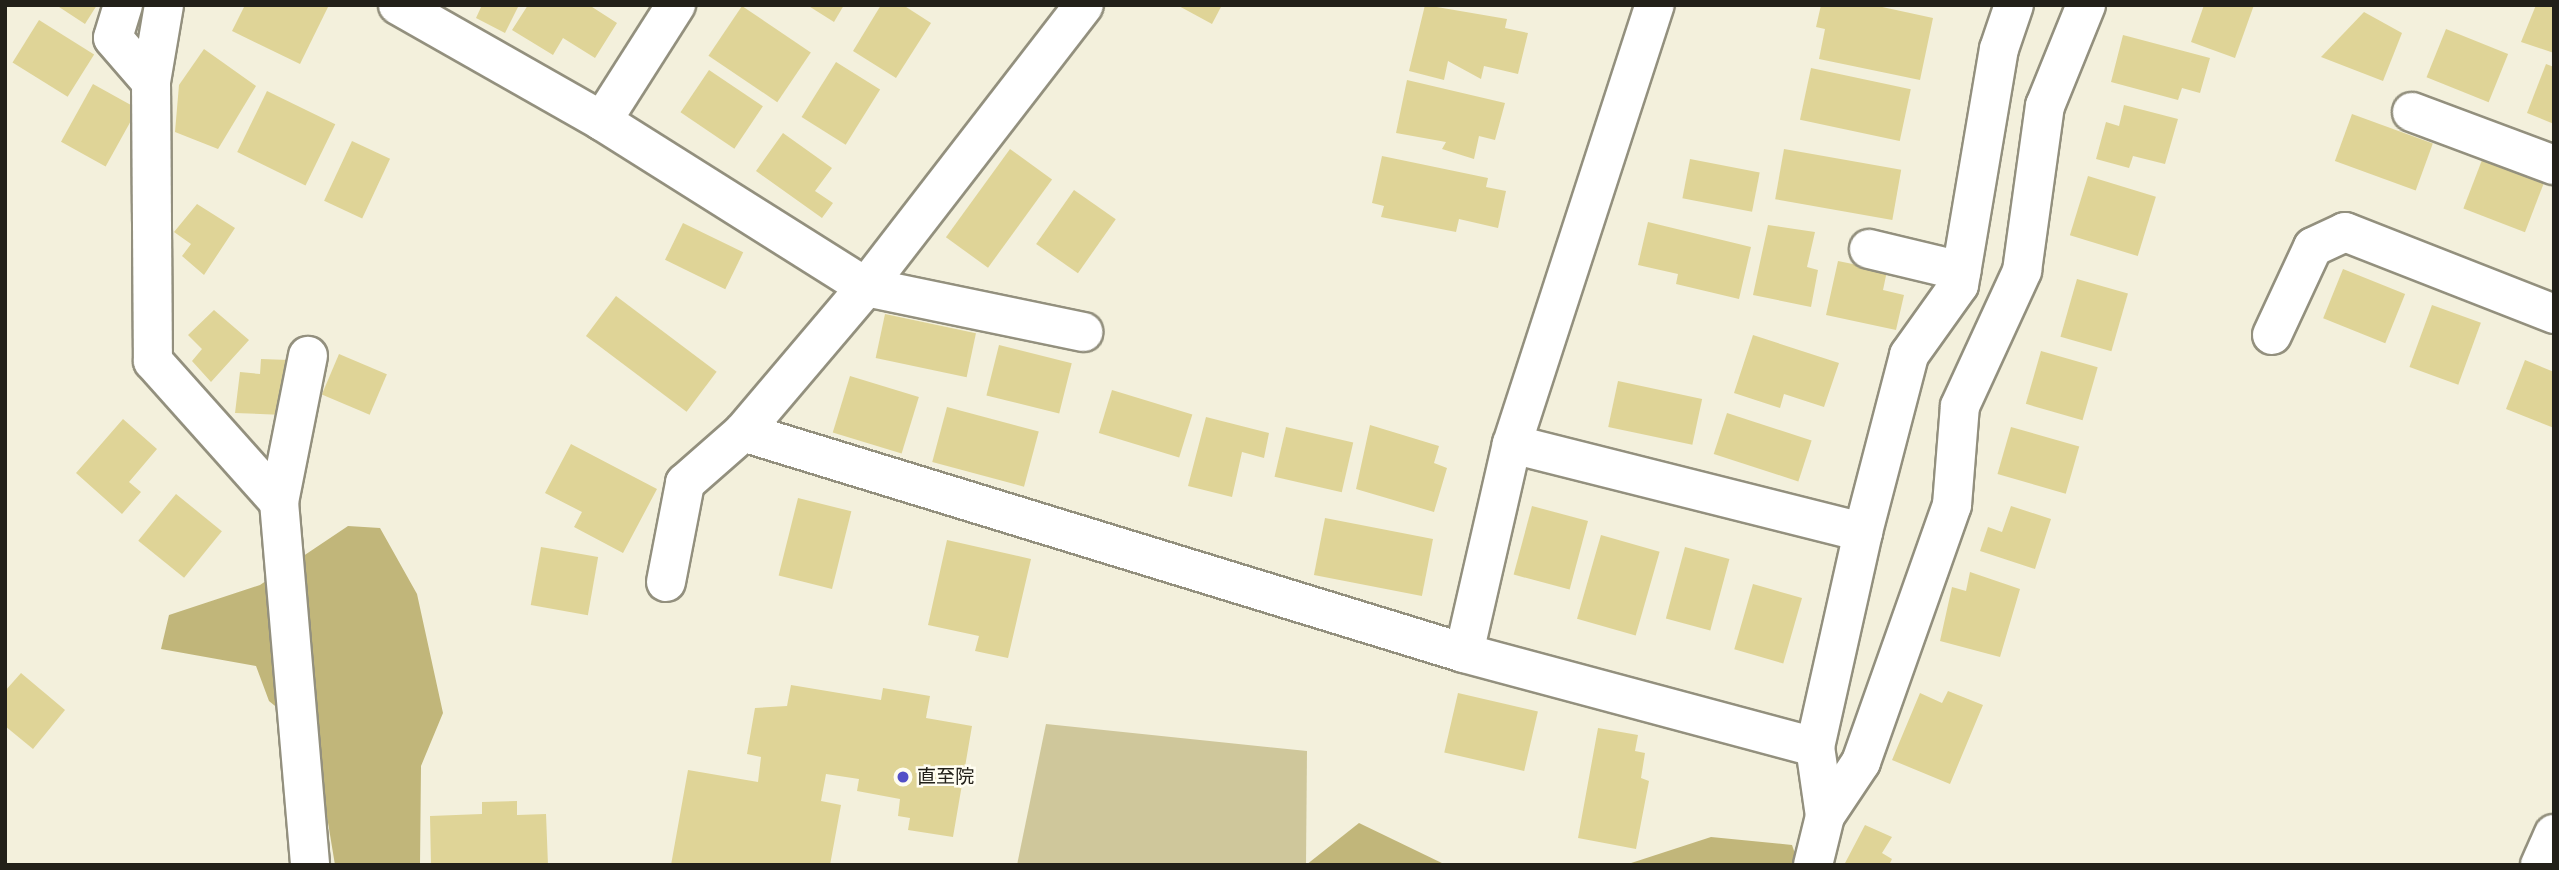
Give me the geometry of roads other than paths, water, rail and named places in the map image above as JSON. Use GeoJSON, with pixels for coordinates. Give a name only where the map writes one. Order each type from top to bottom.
{"type":"FeatureCollection","features":[{"type":"Feature","properties":{"kind":"street"},"geometry":{"type":"LineString","coordinates":[[123,5],[113,38],[151,82]]}},
{"type":"Feature","properties":{"kind":"street"},"geometry":{"type":"LineString","coordinates":[[163,5],[151,82],[153,361],[279,502]]}},
{"type":"Feature","properties":{"kind":"street"},"geometry":{"type":"LineString","coordinates":[[398,5],[602,121],[866,287],[1083,332]]}},
{"type":"Feature","properties":{"kind":"street"},"geometry":{"type":"LineString","coordinates":[[602,121],[676,5]]}},
{"type":"Feature","properties":{"kind":"street"},"geometry":{"type":"LineString","coordinates":[[666,582],[685,483],[743,432],[866,287],[1084,5]]}},
{"type":"Feature","properties":{"kind":"street"},"geometry":{"type":"LineString","coordinates":[[1464,653],[1512,444],[1655,5]]}},
{"type":"Feature","properties":{"kind":"street"},"geometry":{"type":"LineString","coordinates":[[1825,816],[1815,747],[1863,532],[1909,355],[1959,285],[1999,49],[2014,5]]}},
{"type":"Feature","properties":{"kind":"street"},"geometry":{"type":"LineString","coordinates":[[1813,865],[1825,816],[1861,762],[1952,505],[1960,407],[2022,271],[2045,106],[2086,5]]}},
{"type":"Feature","properties":{"kind":"street"},"geometry":{"type":"LineString","coordinates":[[2412,112],[2554,165]]}},
{"type":"Feature","properties":{"kind":"street"},"geometry":{"type":"LineString","coordinates":[[2272,335],[2313,247],[2345,232],[2554,314]]}},
{"type":"Feature","properties":{"kind":"street"},"geometry":{"type":"LineString","coordinates":[[1869,249],[1961,271]]}},
{"type":"Feature","properties":{"kind":"street"},"geometry":{"type":"LineString","coordinates":[[308,356],[279,502],[310,865]]}},
{"type":"Feature","properties":{"kind":"street"},"geometry":{"type":"LineString","coordinates":[[743,432],[1464,653],[1815,747]]}},
{"type":"Feature","properties":{"kind":"street"},"geometry":{"type":"LineString","coordinates":[[1512,444],[1863,532]]}},
{"type":"Feature","properties":{"kind":"street"},"geometry":{"type":"LineString","coordinates":[[2540,865],[2554,834]]}},
{"type":"Feature","properties":{"kind":"place","name":"直至院"},"geometry":{"type":"Point","coordinates":[903,777]}}]}
